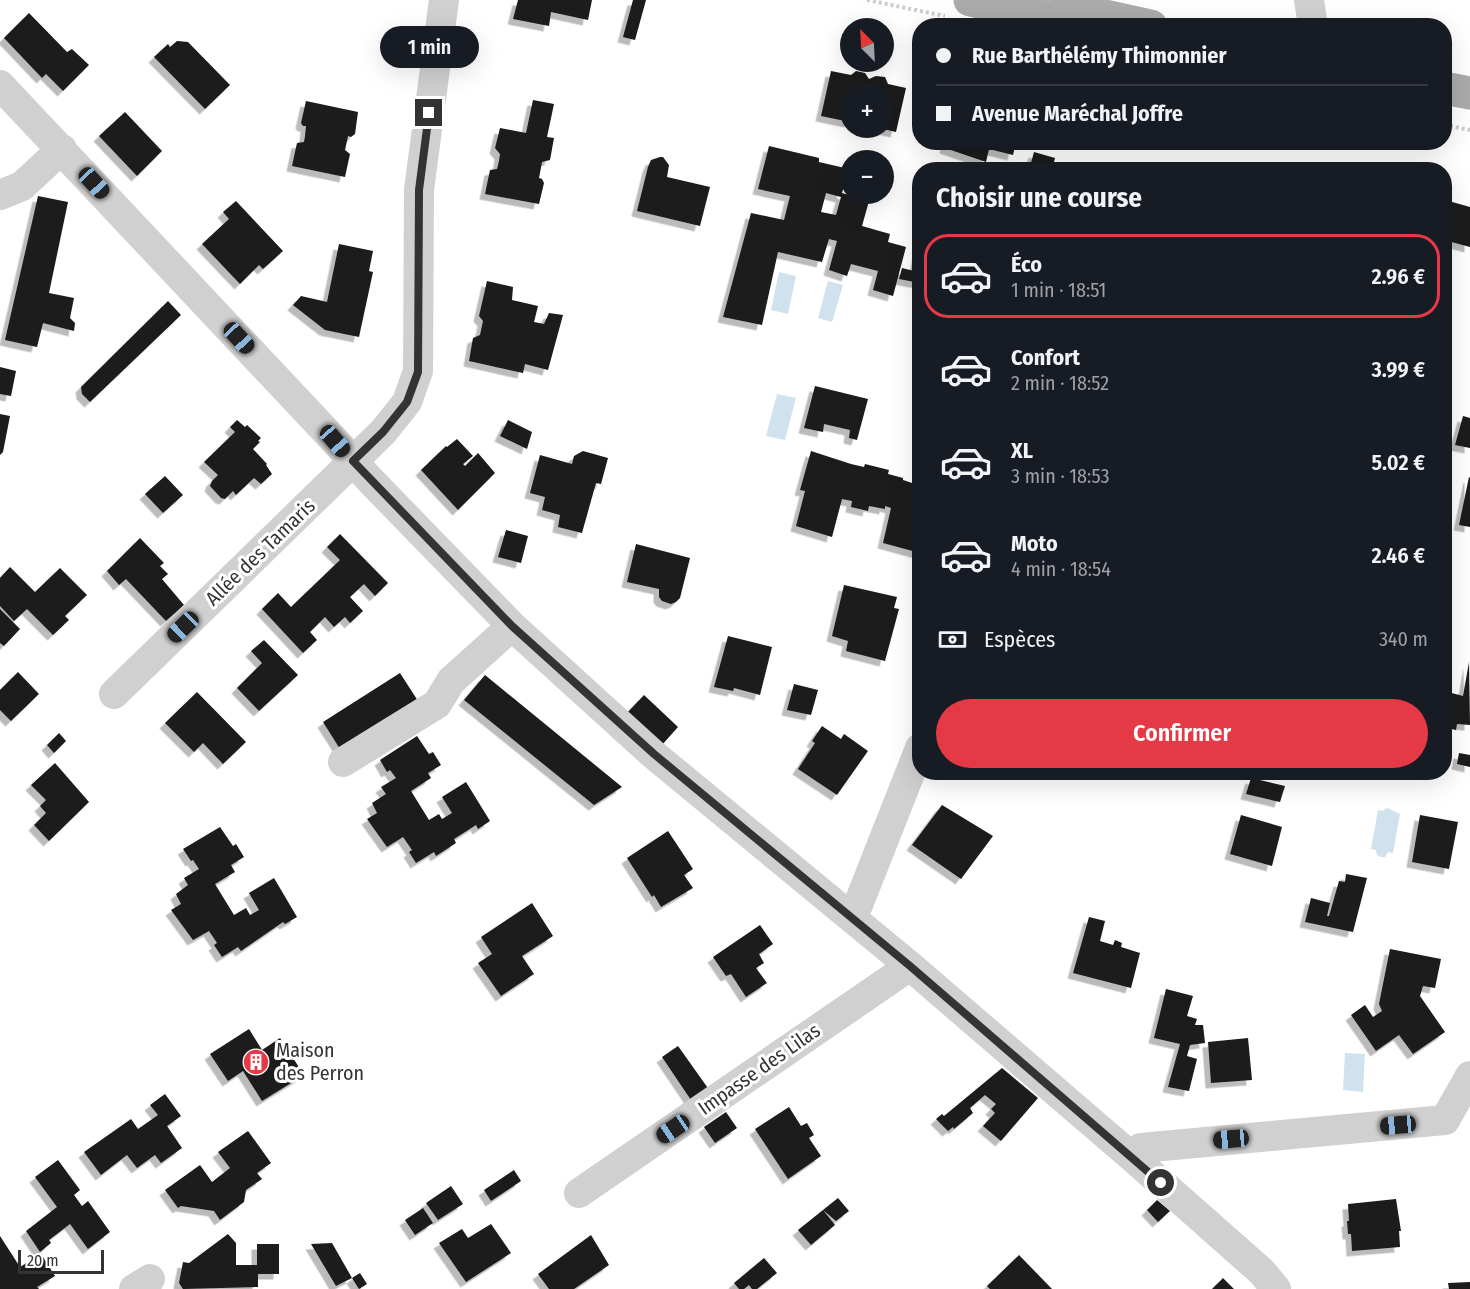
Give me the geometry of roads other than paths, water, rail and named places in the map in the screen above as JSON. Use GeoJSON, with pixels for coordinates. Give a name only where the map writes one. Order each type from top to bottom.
{"type":"FeatureCollection","features":[{"type":"Feature","properties":{"kind":"main road"},"geometry":{"type":"LineString","coordinates":[[1034,0],[1114,18]]}},
{"type":"Feature","properties":{"kind":"main road"},"geometry":{"type":"LineString","coordinates":[[979,6],[1044,18]]}},
{"type":"Feature","properties":{"kind":"main road"},"geometry":{"type":"LineString","coordinates":[[1452,90],[1470,93]]}},
{"type":"Feature","properties":{"kind":"main road"},"geometry":{"type":"LineString","coordinates":[[1452,104],[1470,107]]}},
{"type":"Feature","properties":{"kind":"street","name":"Allée des Tamaris"},"geometry":{"type":"LineString","coordinates":[[114,694],[383,432],[407,402],[418,372],[419,190],[444,0]]}},
{"type":"Feature","properties":{"kind":"street"},"geometry":{"type":"LineString","coordinates":[[1309,0],[1312,18]]}},
{"type":"Feature","properties":{"kind":"street"},"geometry":{"type":"LineString","coordinates":[[0,85],[353,461],[512,626],[654,754],[910,966],[1132,1157],[1262,1272],[1276,1289]]}},
{"type":"Feature","properties":{"kind":"street"},"geometry":{"type":"LineString","coordinates":[[0,195],[22,186],[62,149]]}},
{"type":"Feature","properties":{"kind":"street"},"geometry":{"type":"LineString","coordinates":[[343,762],[437,704],[451,681],[512,626]]}},
{"type":"Feature","properties":{"kind":"street"},"geometry":{"type":"LineString","coordinates":[[850,916],[858,905],[912,768]]}},
{"type":"Feature","properties":{"kind":"street","name":"Impasse des Lilas"},"geometry":{"type":"LineString","coordinates":[[579,1193],[910,966]]}},
{"type":"Feature","properties":{"kind":"street"},"geometry":{"type":"LineString","coordinates":[[1132,1157],[1141,1148],[1445,1120],[1470,1076]]}},
{"type":"Feature","properties":{"kind":"water"},"geometry":{"type":"Polygon","coordinates":[[[779,272],[796,276],[788,314],[771,310],[779,272]]]}},
{"type":"Feature","properties":{"kind":"water"},"geometry":{"type":"Polygon","coordinates":[[[828,281],[843,285],[832,322],[818,318],[828,281]]]}},
{"type":"Feature","properties":{"kind":"water"},"geometry":{"type":"Polygon","coordinates":[[[777,394],[796,398],[785,440],[766,436],[777,394]]]}},
{"type":"Feature","properties":{"kind":"water"},"geometry":{"type":"Polygon","coordinates":[[[1387,808],[1400,814],[1393,853],[1388,852],[1385,857],[1381,857],[1377,855],[1376,850],[1371,849],[1378,810],[1382,811],[1387,808]]]}},
{"type":"Feature","properties":{"kind":"water"},"geometry":{"type":"Polygon","coordinates":[[[1345,1053],[1365,1054],[1363,1092],[1343,1090],[1345,1053]]]}},
{"type":"Feature","properties":{"kind":"place","name":"Maison des Perron"},"geometry":{"type":"Point","coordinates":[256,1062]}}]}
